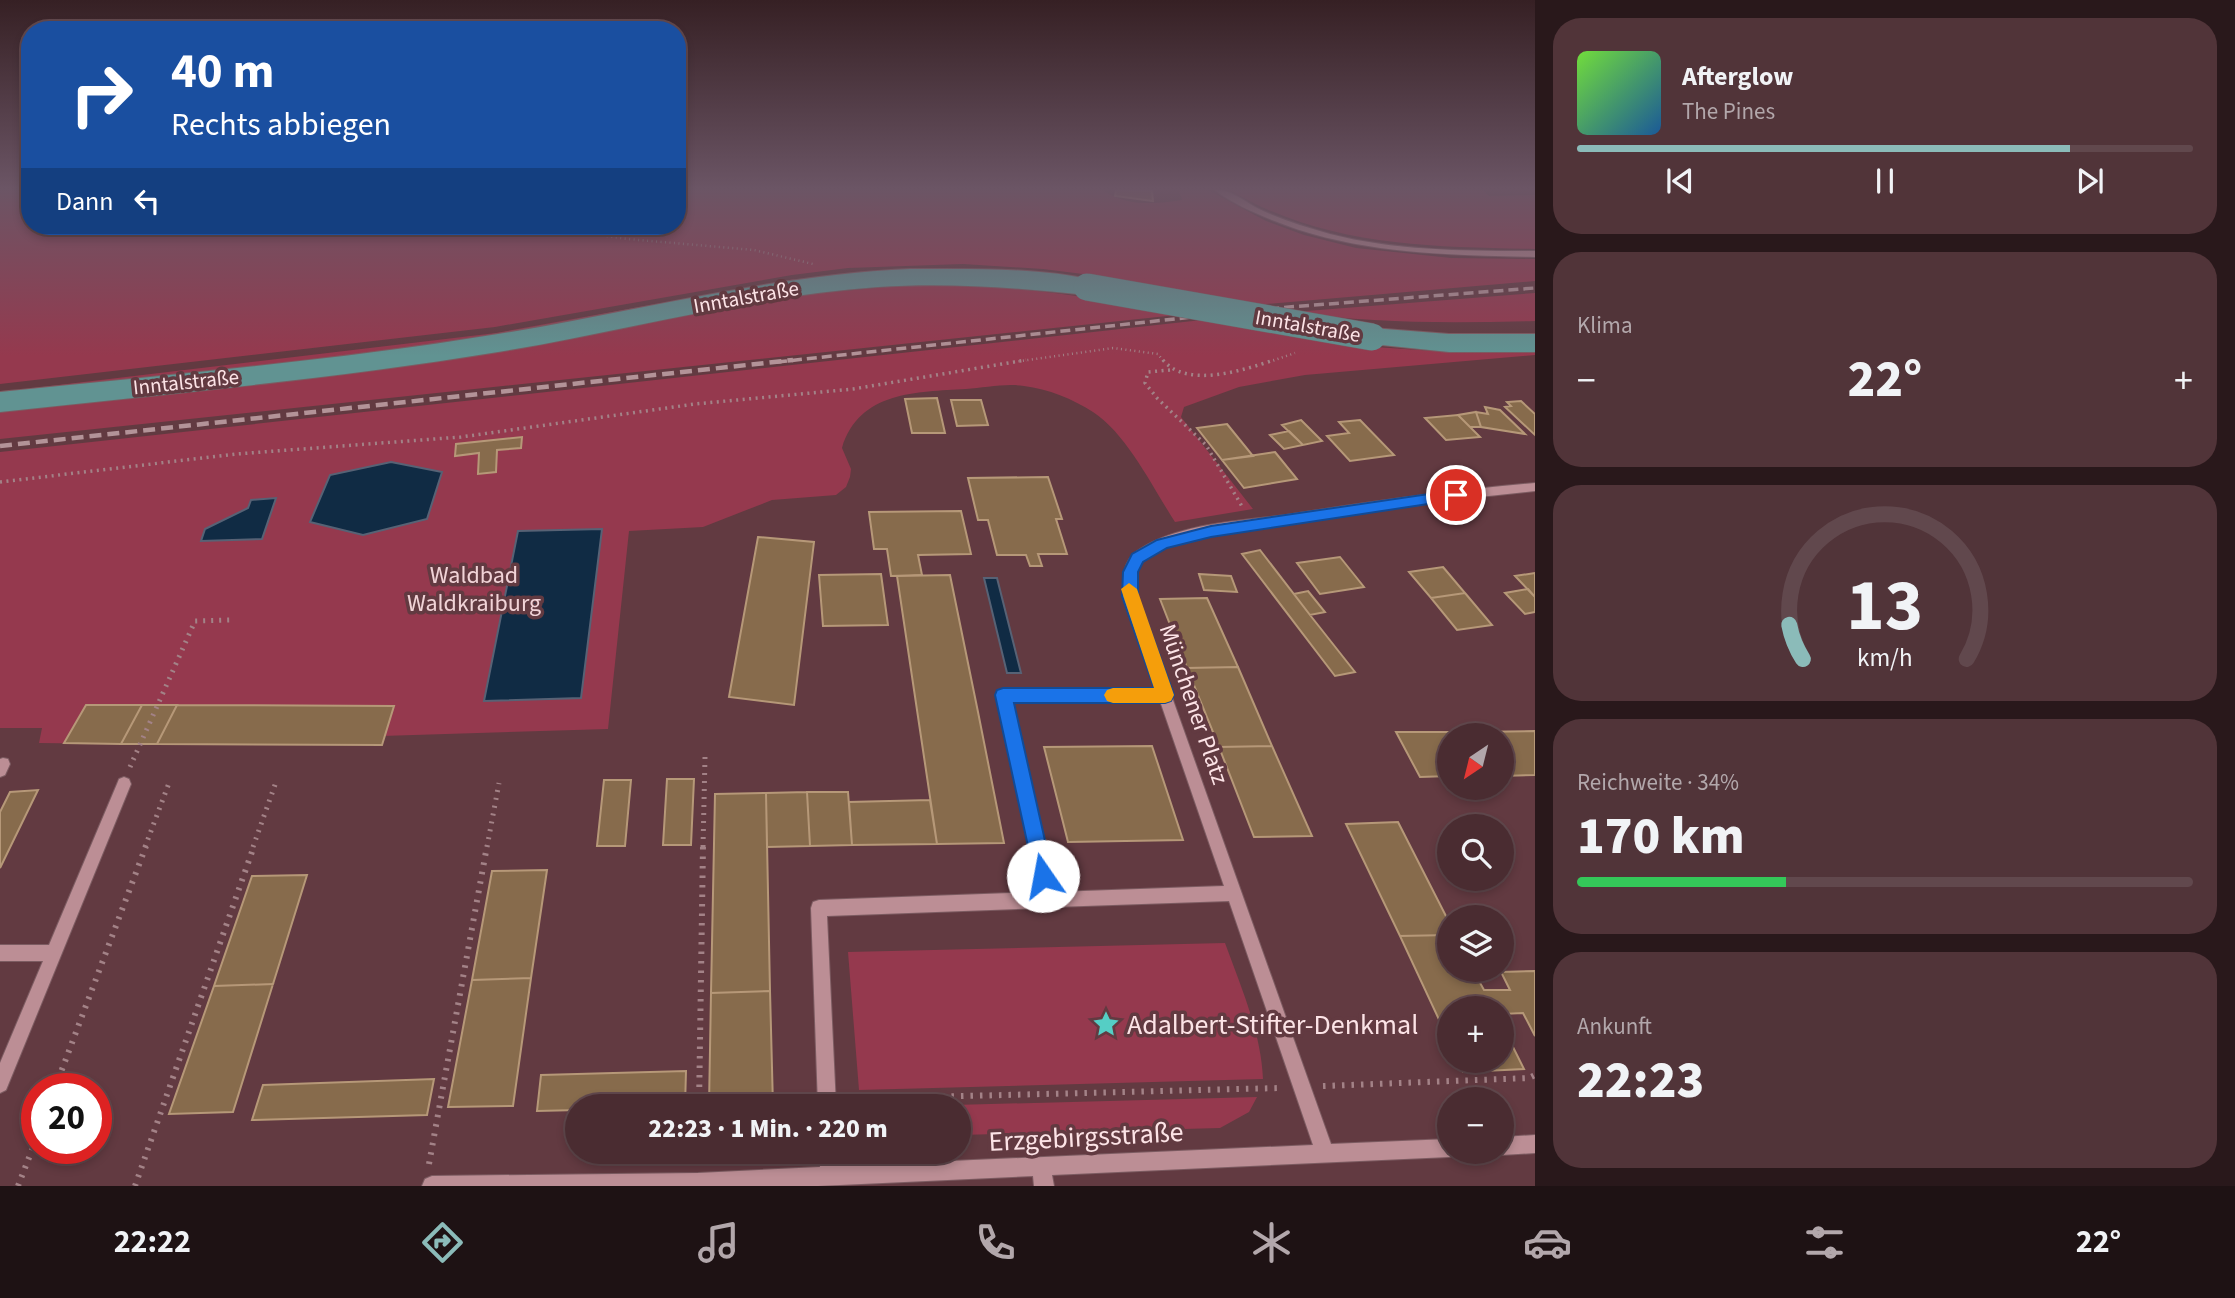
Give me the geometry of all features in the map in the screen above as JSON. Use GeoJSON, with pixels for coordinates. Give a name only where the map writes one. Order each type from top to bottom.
{"type":"FeatureCollection","features":[{"type":"Feature","properties":{"kind":"main road","name":"Inntalstraße"},"geometry":{"type":"LineString","coordinates":[[0,402],[400,357],[550,334],[744,296],[832,283],[967,277],[1087,287],[1372,337],[1462,343],[1535,343]]}},
{"type":"Feature","properties":{"kind":"street"},"geometry":{"type":"LineString","coordinates":[[1377,245],[1453,253],[1535,254]]}},
{"type":"Feature","properties":{"kind":"street","name":"Münchener Platz"},"geometry":{"type":"LineString","coordinates":[[1325,1152],[1130,596],[1132,564],[1137,558],[1163,544],[1253,524],[1417,499],[1535,487]]}},
{"type":"Feature","properties":{"kind":"street"},"geometry":{"type":"LineString","coordinates":[[0,1084],[124,784]]}},
{"type":"Feature","properties":{"kind":"street"},"geometry":{"type":"LineString","coordinates":[[827,1094],[819,908],[1049,902],[1234,893]]}},
{"type":"Feature","properties":{"kind":"street"},"geometry":{"type":"LineString","coordinates":[[0,953],[54,953]]}},
{"type":"Feature","properties":{"kind":"street"},"geometry":{"type":"LineString","coordinates":[[1514,1145],[1535,1144]]}},
{"type":"Feature","properties":{"kind":"street","name":"Erzgebirgsstraße"},"geometry":{"type":"LineString","coordinates":[[430,1179],[698,1182],[1437,1147]]}},
{"type":"Feature","properties":{"kind":"street"},"geometry":{"type":"LineString","coordinates":[[830,1164],[830,1176]]}},
{"type":"Feature","properties":{"kind":"street"},"geometry":{"type":"LineString","coordinates":[[1041,1166],[1044,1186]]}},
{"type":"Feature","properties":{"kind":"lane"},"geometry":{"type":"LineString","coordinates":[[1049,902],[1003,695],[1165,695]]}},
{"type":"Feature","properties":{"kind":"path"},"geometry":{"type":"LineString","coordinates":[[691,245],[778,254],[817,265],[828,272],[832,283]]}},
{"type":"Feature","properties":{"kind":"path"},"geometry":{"type":"LineString","coordinates":[[0,482],[236,454],[461,437],[695,404],[853,389],[979,366],[1113,348],[1158,354],[1171,370]]}},
{"type":"Feature","properties":{"kind":"path"},"geometry":{"type":"LineString","coordinates":[[1253,524],[1220,465],[1201,439],[1180,416],[1152,395],[1145,383],[1148,372],[1233,372],[1299,351]]}},
{"type":"Feature","properties":{"kind":"path"},"geometry":{"type":"LineString","coordinates":[[124,784],[195,621],[231,620]]}},
{"type":"Feature","properties":{"kind":"path"},"geometry":{"type":"LineString","coordinates":[[699,1094],[705,757]]}},
{"type":"Feature","properties":{"kind":"path"},"geometry":{"type":"LineString","coordinates":[[135,1186],[276,782]]}},
{"type":"Feature","properties":{"kind":"path"},"geometry":{"type":"LineString","coordinates":[[61,1073],[169,783]]}},
{"type":"Feature","properties":{"kind":"path"},"geometry":{"type":"LineString","coordinates":[[430,1179],[499,783]]}},
{"type":"Feature","properties":{"kind":"path"},"geometry":{"type":"LineString","coordinates":[[971,1098],[1529,1079],[1535,1075]]}},
{"type":"Feature","properties":{"kind":"path"},"geometry":{"type":"LineString","coordinates":[[18,1186],[27,1164]]}},
{"type":"Feature","properties":{"kind":"green space"},"geometry":{"type":"Polygon","coordinates":[[[0,245],[1345,245],[1451,258],[1535,259],[1535,281],[1254,305],[1107,277],[1043,269],[963,264],[848,268],[792,275],[495,327],[0,384],[0,245]]]}},
{"type":"Feature","properties":{"kind":"green space"},"geometry":{"type":"Polygon","coordinates":[[[1434,245],[1535,245],[1535,249],[1434,245]]]}},
{"type":"Feature","properties":{"kind":"green space"},"geometry":{"type":"Polygon","coordinates":[[[795,279],[788,283],[560,325],[404,350],[0,395],[0,392],[496,333],[795,279]]]}},
{"type":"Feature","properties":{"kind":"green space"},"geometry":{"type":"Polygon","coordinates":[[[920,284],[987,286],[1053,293],[1186,314],[0,439],[0,410],[798,295],[920,284]]]}},
{"type":"Feature","properties":{"kind":"green space"},"geometry":{"type":"Polygon","coordinates":[[[1535,293],[1535,321],[1384,321],[1294,312],[1535,293]]]}},
{"type":"Feature","properties":{"kind":"green space","name":"Waldbad Waldkraiburg"},"geometry":{"type":"Polygon","coordinates":[[[1211,319],[1375,347],[1465,353],[1535,351],[1535,355],[1305,375],[1239,387],[1184,407],[1181,417],[1253,509],[1175,522],[1138,462],[1117,434],[1093,412],[1069,399],[1042,390],[1010,385],[928,391],[892,398],[862,415],[850,429],[842,448],[851,469],[850,477],[846,487],[836,495],[772,500],[703,527],[629,531],[608,729],[121,744],[39,743],[42,728],[0,728],[0,452],[1211,319]]]}},
{"type":"Feature","properties":{"kind":"green space"},"geometry":{"type":"Polygon","coordinates":[[[1225,943],[1254,1027],[1263,1079],[859,1090],[848,952],[1225,943]]]}},
{"type":"Feature","properties":{"kind":"green space"},"geometry":{"type":"Polygon","coordinates":[[[1257,1097],[1249,1112],[1220,1128],[971,1135],[971,1105],[1257,1097]]]}},
{"type":"Feature","properties":{"kind":"water"},"geometry":{"type":"Polygon","coordinates":[[[391,462],[442,472],[427,519],[363,535],[310,522],[330,475],[391,462]]]}},
{"type":"Feature","properties":{"kind":"water"},"geometry":{"type":"Polygon","coordinates":[[[276,498],[262,539],[201,541],[205,529],[248,508],[251,500],[276,498]]]}},
{"type":"Feature","properties":{"kind":"water"},"geometry":{"type":"Polygon","coordinates":[[[602,529],[581,698],[484,701],[518,531],[602,529]]]}},
{"type":"Feature","properties":{"kind":"water"},"geometry":{"type":"Polygon","coordinates":[[[984,578],[997,578],[1021,673],[1007,673],[984,578]]]}},
{"type":"Feature","properties":{"kind":"building"},"geometry":{"type":"Polygon","coordinates":[[[937,398],[945,433],[912,433],[905,399],[937,398]]]}},
{"type":"Feature","properties":{"kind":"building"},"geometry":{"type":"Polygon","coordinates":[[[951,400],[981,400],[988,425],[957,426],[951,400]]]}},
{"type":"Feature","properties":{"kind":"building"},"geometry":{"type":"Polygon","coordinates":[[[1521,401],[1535,414],[1535,435],[1505,407],[1511,406],[1507,402],[1521,401]]]}},
{"type":"Feature","properties":{"kind":"building"},"geometry":{"type":"Polygon","coordinates":[[[1485,407],[1500,410],[1525,434],[1481,427],[1476,412],[1488,414],[1485,407]]]}},
{"type":"Feature","properties":{"kind":"building"},"geometry":{"type":"Polygon","coordinates":[[[1476,412],[1481,427],[1470,427],[1458,415],[1476,412]]]}},
{"type":"Feature","properties":{"kind":"building"},"geometry":{"type":"Polygon","coordinates":[[[1458,415],[1480,437],[1446,440],[1425,418],[1458,415]]]}},
{"type":"Feature","properties":{"kind":"building"},"geometry":{"type":"Polygon","coordinates":[[[1301,420],[1322,441],[1303,445],[1282,425],[1301,420]]]}},
{"type":"Feature","properties":{"kind":"building"},"geometry":{"type":"Polygon","coordinates":[[[1360,420],[1394,455],[1350,461],[1327,436],[1349,433],[1339,422],[1360,420]]]}},
{"type":"Feature","properties":{"kind":"building"},"geometry":{"type":"Polygon","coordinates":[[[1227,424],[1253,456],[1222,460],[1197,428],[1227,424]]]}},
{"type":"Feature","properties":{"kind":"building"},"geometry":{"type":"Polygon","coordinates":[[[1289,431],[1303,445],[1284,449],[1270,435],[1289,431]]]}},
{"type":"Feature","properties":{"kind":"building"},"geometry":{"type":"Polygon","coordinates":[[[522,437],[521,448],[497,450],[496,472],[478,474],[479,453],[455,456],[456,444],[522,437]]]}},
{"type":"Feature","properties":{"kind":"building"},"geometry":{"type":"Polygon","coordinates":[[[1275,452],[1297,479],[1244,488],[1222,460],[1275,452]]]}},
{"type":"Feature","properties":{"kind":"building"},"geometry":{"type":"Polygon","coordinates":[[[1048,477],[1062,519],[1056,519],[1067,554],[1038,554],[1042,566],[1030,566],[1026,555],[997,555],[988,520],[978,520],[968,478],[1048,477]]]}},
{"type":"Feature","properties":{"kind":"building"},"geometry":{"type":"Polygon","coordinates":[[[961,511],[971,554],[918,555],[922,575],[891,576],[887,549],[874,549],[869,512],[961,511]]]}},
{"type":"Feature","properties":{"kind":"building"},"geometry":{"type":"Polygon","coordinates":[[[758,537],[814,542],[794,705],[729,697],[758,537]]]}},
{"type":"Feature","properties":{"kind":"building"},"geometry":{"type":"Polygon","coordinates":[[[1260,550],[1355,672],[1335,676],[1242,554],[1260,550]]]}},
{"type":"Feature","properties":{"kind":"building"},"geometry":{"type":"Polygon","coordinates":[[[1340,557],[1364,587],[1320,594],[1297,563],[1340,557]]]}},
{"type":"Feature","properties":{"kind":"building"},"geometry":{"type":"Polygon","coordinates":[[[1443,567],[1465,593],[1431,598],[1409,572],[1443,567]]]}},
{"type":"Feature","properties":{"kind":"building"},"geometry":{"type":"Polygon","coordinates":[[[1535,573],[1535,597],[1515,576],[1535,573]]]}},
{"type":"Feature","properties":{"kind":"building"},"geometry":{"type":"Polygon","coordinates":[[[881,574],[888,625],[823,626],[819,575],[881,574]]]}},
{"type":"Feature","properties":{"kind":"building"},"geometry":{"type":"Polygon","coordinates":[[[1199,574],[1231,576],[1237,592],[1204,590],[1199,574]]]}},
{"type":"Feature","properties":{"kind":"building"},"geometry":{"type":"Polygon","coordinates":[[[950,575],[1004,843],[937,844],[897,576],[950,575]]]}},
{"type":"Feature","properties":{"kind":"building"},"geometry":{"type":"Polygon","coordinates":[[[1528,589],[1535,597],[1535,612],[1525,614],[1505,593],[1528,589]]]}},
{"type":"Feature","properties":{"kind":"building"},"geometry":{"type":"Polygon","coordinates":[[[1308,591],[1325,612],[1310,615],[1294,594],[1308,591]]]}},
{"type":"Feature","properties":{"kind":"building"},"geometry":{"type":"Polygon","coordinates":[[[1465,593],[1492,625],[1457,630],[1431,598],[1465,593]]]}},
{"type":"Feature","properties":{"kind":"building"},"geometry":{"type":"Polygon","coordinates":[[[1207,598],[1238,667],[1187,668],[1160,599],[1207,598]]]}},
{"type":"Feature","properties":{"kind":"building"},"geometry":{"type":"Polygon","coordinates":[[[1238,667],[1272,746],[1219,747],[1187,668],[1238,667]]]}},
{"type":"Feature","properties":{"kind":"building"},"geometry":{"type":"Polygon","coordinates":[[[86,705],[142,705],[121,744],[64,743],[86,705]]]}},
{"type":"Feature","properties":{"kind":"building"},"geometry":{"type":"Polygon","coordinates":[[[142,705],[177,705],[157,744],[121,744],[142,705]]]}},
{"type":"Feature","properties":{"kind":"building"},"geometry":{"type":"Polygon","coordinates":[[[177,705],[394,706],[382,745],[157,744],[177,705]]]}},
{"type":"Feature","properties":{"kind":"building"},"geometry":{"type":"Polygon","coordinates":[[[1514,731],[1535,731],[1535,775],[1514,776],[1514,731]]]}},
{"type":"Feature","properties":{"kind":"building"},"geometry":{"type":"Polygon","coordinates":[[[1396,732],[1437,732],[1437,776],[1420,777],[1396,732]]]}},
{"type":"Feature","properties":{"kind":"building"},"geometry":{"type":"Polygon","coordinates":[[[1152,746],[1183,840],[1068,842],[1044,747],[1152,746]]]}},
{"type":"Feature","properties":{"kind":"building"},"geometry":{"type":"Polygon","coordinates":[[[1272,746],[1312,836],[1254,837],[1219,747],[1272,746]]]}},
{"type":"Feature","properties":{"kind":"building"},"geometry":{"type":"Polygon","coordinates":[[[667,779],[694,779],[691,845],[663,845],[667,779]]]}},
{"type":"Feature","properties":{"kind":"building"},"geometry":{"type":"Polygon","coordinates":[[[604,780],[631,780],[625,846],[597,846],[604,780]]]}},
{"type":"Feature","properties":{"kind":"building"},"geometry":{"type":"Polygon","coordinates":[[[38,790],[0,868],[0,812],[10,792],[38,790]]]}},
{"type":"Feature","properties":{"kind":"building"},"geometry":{"type":"Polygon","coordinates":[[[807,792],[848,792],[852,845],[810,846],[807,792]]]}},
{"type":"Feature","properties":{"kind":"building"},"geometry":{"type":"Polygon","coordinates":[[[807,792],[810,846],[767,847],[766,793],[807,792]]]}},
{"type":"Feature","properties":{"kind":"building"},"geometry":{"type":"Polygon","coordinates":[[[766,793],[770,991],[711,993],[715,794],[766,793]]]}},
{"type":"Feature","properties":{"kind":"building"},"geometry":{"type":"Polygon","coordinates":[[[930,800],[937,844],[852,845],[849,802],[930,800]]]}},
{"type":"Feature","properties":{"kind":"building"},"geometry":{"type":"Polygon","coordinates":[[[1398,822],[1440,905],[1437,905],[1437,935],[1400,936],[1346,824],[1398,822]]]}},
{"type":"Feature","properties":{"kind":"building"},"geometry":{"type":"Polygon","coordinates":[[[547,870],[531,978],[472,980],[492,871],[547,870]]]}},
{"type":"Feature","properties":{"kind":"building"},"geometry":{"type":"Polygon","coordinates":[[[307,875],[273,984],[214,986],[252,876],[307,875]]]}},
{"type":"Feature","properties":{"kind":"building"},"geometry":{"type":"Polygon","coordinates":[[[1437,935],[1437,982],[1480,982],[1484,990],[1510,990],[1506,982],[1514,982],[1514,972],[1535,971],[1535,1036],[1523,1013],[1514,1013],[1514,996],[1437,996],[1437,1015],[1400,936],[1437,935]]]}},
{"type":"Feature","properties":{"kind":"building"},"geometry":{"type":"Polygon","coordinates":[[[531,978],[513,1106],[448,1107],[472,980],[531,978]]]}},
{"type":"Feature","properties":{"kind":"building"},"geometry":{"type":"Polygon","coordinates":[[[273,984],[233,1112],[169,1114],[214,986],[273,984]]]}},
{"type":"Feature","properties":{"kind":"building"},"geometry":{"type":"Polygon","coordinates":[[[770,991],[773,1094],[709,1094],[711,993],[770,991]]]}},
{"type":"Feature","properties":{"kind":"building"},"geometry":{"type":"Polygon","coordinates":[[[1514,1049],[1524,1069],[1514,1069],[1514,1049]]]}},
{"type":"Feature","properties":{"kind":"building"},"geometry":{"type":"Polygon","coordinates":[[[686,1071],[685,1094],[565,1094],[565,1110],[537,1111],[541,1075],[686,1071]]]}},
{"type":"Feature","properties":{"kind":"building"},"geometry":{"type":"Polygon","coordinates":[[[434,1079],[427,1115],[252,1120],[263,1085],[434,1079]]]}},
{"type":"Feature","properties":{"kind":"railway"},"geometry":{"type":"LineString","coordinates":[[777,362],[1276,308],[1535,288]]}},
{"type":"Feature","properties":{"kind":"railway"},"geometry":{"type":"LineString","coordinates":[[0,446],[793,360]]}},
{"type":"Feature","properties":{"kind":"slow traffic"},"geometry":{"type":"LineString","coordinates":[[1113,695],[1165,695],[1129,589]]}},
{"type":"Feature","properties":{"kind":"place","name":"Adalbert-Stifter-Denkmal"},"geometry":{"type":"Point","coordinates":[1106,1024]}},
{"type":"Feature","properties":{"kind":"route"},"geometry":{"type":"LineString","coordinates":[[1043,876],[1003,695],[1165,695],[1130,596],[1130,572],[1137,558],[1163,544],[1211,532],[1342,510],[1456,495]]}}]}
